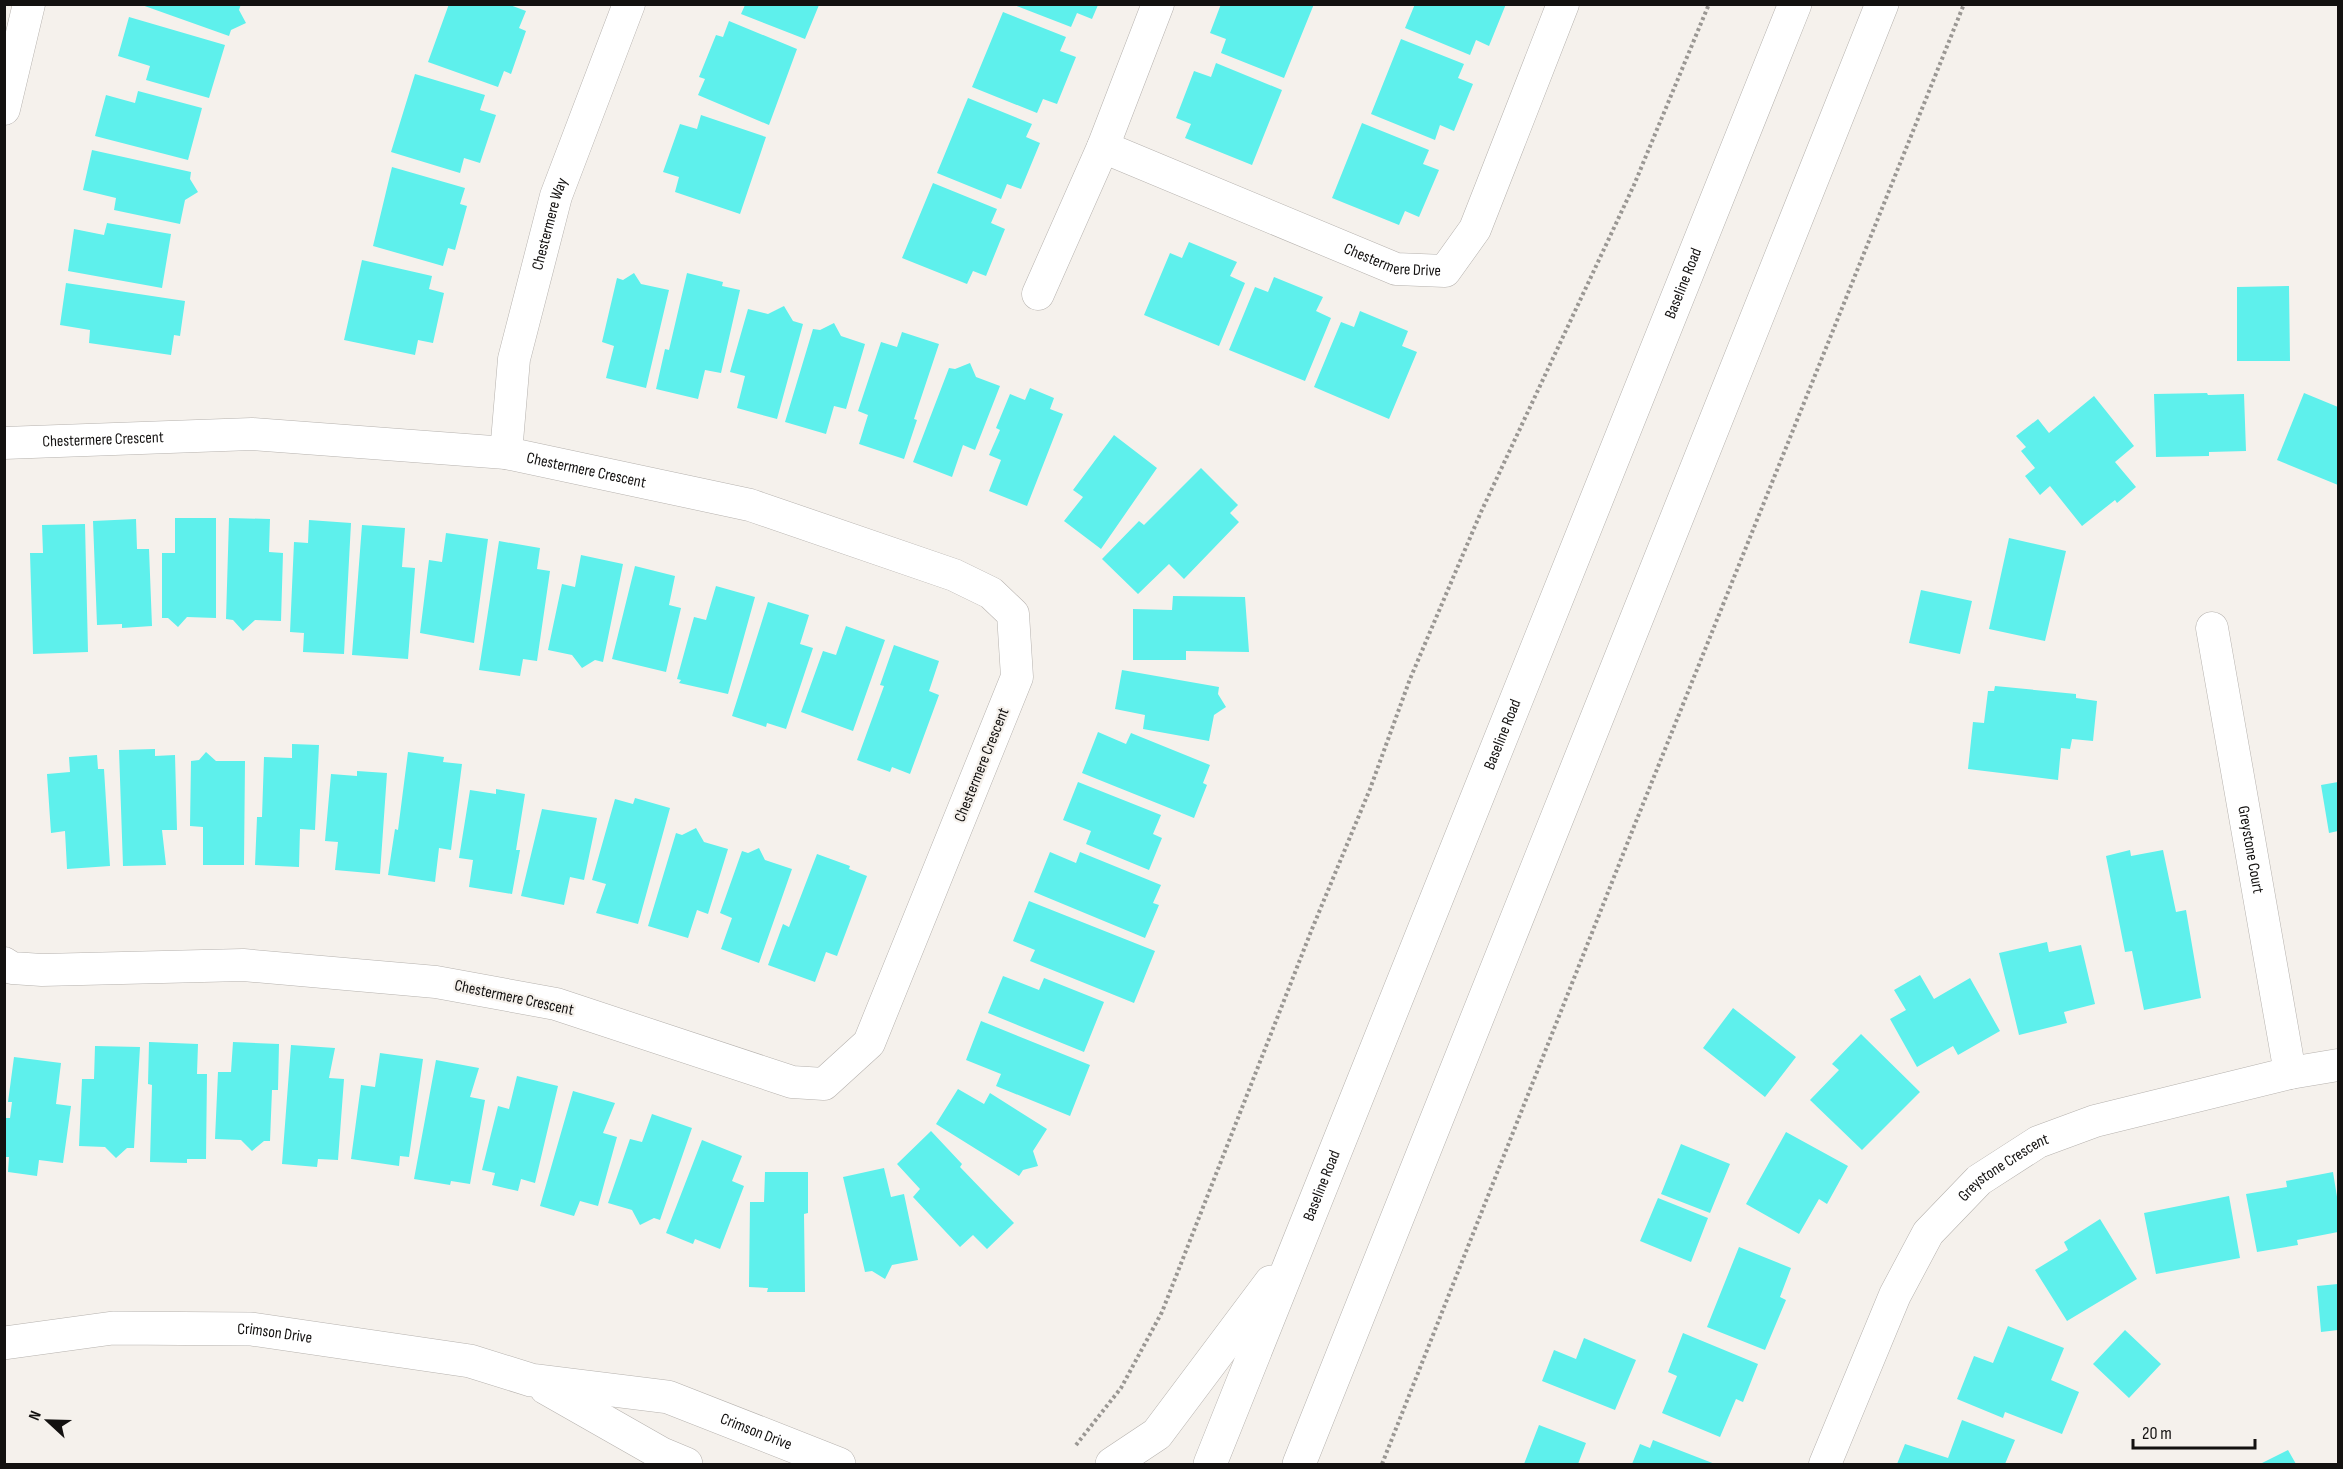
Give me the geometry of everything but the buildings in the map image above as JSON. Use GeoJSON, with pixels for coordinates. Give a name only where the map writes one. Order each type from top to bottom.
{"type":"FeatureCollection","features":[{"type":"Feature","properties":{"kind":"main road","name":"Baseline Road"},"geometry":{"type":"LineString","coordinates":[[1210,1464],[1795,4]]}},
{"type":"Feature","properties":{"kind":"main road"},"geometry":{"type":"LineString","coordinates":[[1299,1464],[1882,4]]}},
{"type":"Feature","properties":{"kind":"main road"},"geometry":{"type":"LineString","coordinates":[[1112,1464],[1157,1434],[1298,1247]]}},
{"type":"Feature","properties":{"kind":"main road","name":"Crimson Drive"},"geometry":{"type":"LineString","coordinates":[[8,1341],[113,1328],[251,1329],[470,1361],[531,1380],[668,1397],[839,1464]]}},
{"type":"Feature","properties":{"kind":"main road","name":"Crimson Drive"},"geometry":{"type":"LineString","coordinates":[[531,1380],[662,1454],[686,1464]]}},
{"type":"Feature","properties":{"kind":"street"},"geometry":{"type":"LineString","coordinates":[[4,109],[29,4]]}},
{"type":"Feature","properties":{"kind":"street","name":"Chestermere Way"},"geometry":{"type":"LineString","coordinates":[[506,453],[514,359],[556,196],[629,4]]}},
{"type":"Feature","properties":{"kind":"street"},"geometry":{"type":"LineString","coordinates":[[1038,294],[1103,147],[1158,4]]}},
{"type":"Feature","properties":{"kind":"street","name":"Chestermere Drive"},"geometry":{"type":"LineString","coordinates":[[1103,147],[1396,269],[1444,271],[1475,229],[1563,4]]}},
{"type":"Feature","properties":{"kind":"street","name":"Chestermere Crescent"},"geometry":{"type":"LineString","coordinates":[[4,443],[252,434],[506,453],[750,505],[954,575],[991,593],[1013,614],[1017,677],[869,1043],[824,1084],[792,1082],[556,1004],[436,982],[243,965],[42,970],[12,968],[4,963]]}},
{"type":"Feature","properties":{"kind":"street","name":"Greystone Court"},"geometry":{"type":"LineString","coordinates":[[2212,628],[2289,1073]]}},
{"type":"Feature","properties":{"kind":"street","name":"Greystone Crescent"},"geometry":{"type":"LineString","coordinates":[[1825,1464],[1895,1295],[1928,1233],[1979,1180],[2038,1142],[2095,1121],[2289,1073],[2338,1065]]}},
{"type":"Feature","properties":{"kind":"path"},"geometry":{"type":"LineString","coordinates":[[1076,1445],[1121,1388],[1162,1312],[1312,929],[1370,789],[1410,680],[1481,512],[1634,184],[1709,4]]}},
{"type":"Feature","properties":{"kind":"path"},"geometry":{"type":"LineString","coordinates":[[1382,1464],[1606,895],[1964,4]]}}]}
